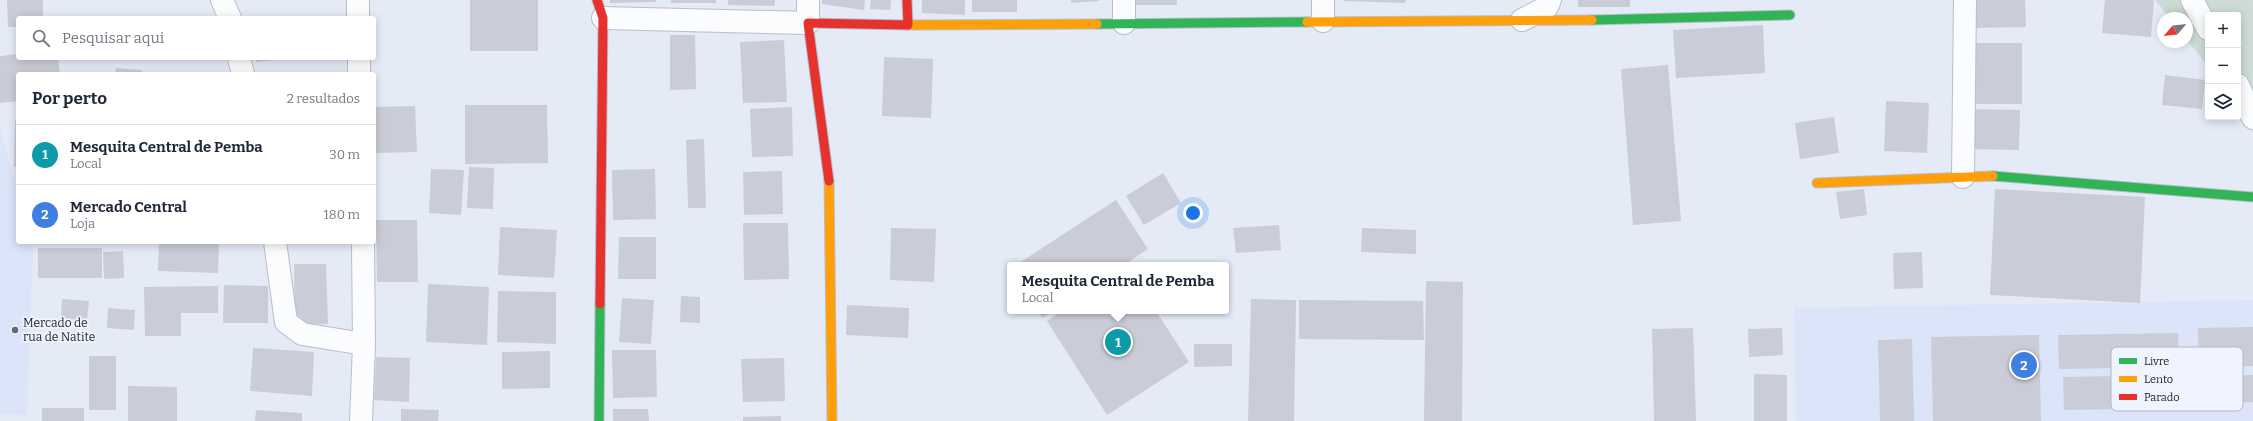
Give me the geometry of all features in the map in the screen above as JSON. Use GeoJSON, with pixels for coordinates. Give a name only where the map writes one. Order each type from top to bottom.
{"type":"FeatureCollection","features":[{"type":"Feature","properties":{"kind":"street"},"geometry":{"type":"LineString","coordinates":[[222,0],[229,16]]}},
{"type":"Feature","properties":{"kind":"street"},"geometry":{"type":"LineString","coordinates":[[358,0],[358,16]]}},
{"type":"Feature","properties":{"kind":"street"},"geometry":{"type":"LineString","coordinates":[[808,0],[808,23],[830,188],[832,421]]}},
{"type":"Feature","properties":{"kind":"street"},"geometry":{"type":"LineString","coordinates":[[907,0],[908,25]]}},
{"type":"Feature","properties":{"kind":"street"},"geometry":{"type":"LineString","coordinates":[[1124,0],[1124,23]]}},
{"type":"Feature","properties":{"kind":"street"},"geometry":{"type":"LineString","coordinates":[[1323,0],[1323,21]]}},
{"type":"Feature","properties":{"kind":"street"},"geometry":{"type":"LineString","coordinates":[[1522,20],[1547,7],[1550,0]]}},
{"type":"Feature","properties":{"kind":"street"},"geometry":{"type":"LineString","coordinates":[[1962,177],[1965,0]]}},
{"type":"Feature","properties":{"kind":"street"},"geometry":{"type":"LineString","coordinates":[[2192,0],[2205,24]]}},
{"type":"Feature","properties":{"kind":"street"},"geometry":{"type":"LineString","coordinates":[[599,421],[600,9],[808,23],[908,25],[1097,25],[1124,23],[1668,19],[1790,14]]}},
{"type":"Feature","properties":{"kind":"street"},"geometry":{"type":"LineString","coordinates":[[239,60],[242,72]]}},
{"type":"Feature","properties":{"kind":"street"},"geometry":{"type":"LineString","coordinates":[[359,60],[359,72]]}},
{"type":"Feature","properties":{"kind":"street"},"geometry":{"type":"LineString","coordinates":[[2241,92],[2253,118]]}},
{"type":"Feature","properties":{"kind":"street"},"geometry":{"type":"LineString","coordinates":[[1817,183],[1994,176],[2253,197]]}},
{"type":"Feature","properties":{"kind":"street"},"geometry":{"type":"LineString","coordinates":[[275,244],[286,322],[302,334],[364,344]]}},
{"type":"Feature","properties":{"kind":"street"},"geometry":{"type":"LineString","coordinates":[[361,421],[364,344],[363,244]]}},
{"type":"Feature","properties":{"kind":"shaded area"},"geometry":{"type":"Polygon","coordinates":[[[2155,0],[2253,0],[2253,111],[2241,103],[2241,12],[2205,12],[2205,62],[2193,47],[2193,12],[2165,12],[2155,0]]]}},
{"type":"Feature","properties":{"kind":"shaded area","name":"Mercado de rua de Natite"},"geometry":{"type":"Polygon","coordinates":[[[0,129],[16,186],[16,244],[32,244],[33,246],[27,415],[0,414],[0,129]]]}},
{"type":"Feature","properties":{"kind":"shaded area"},"geometry":{"type":"Polygon","coordinates":[[[2253,300],[2253,421],[1796,421],[1794,308],[2253,300]]]}},
{"type":"Feature","properties":{"kind":"building"},"geometry":{"type":"Polygon","coordinates":[[[7,0],[43,0],[43,16],[16,16],[16,27],[8,27],[7,0]]]}},
{"type":"Feature","properties":{"kind":"building"},"geometry":{"type":"Polygon","coordinates":[[[470,0],[538,0],[538,51],[470,51],[470,0]]]}},
{"type":"Feature","properties":{"kind":"building"},"geometry":{"type":"Polygon","coordinates":[[[610,0],[656,0],[656,2],[610,3],[610,0]]]}},
{"type":"Feature","properties":{"kind":"building"},"geometry":{"type":"Polygon","coordinates":[[[671,0],[716,0],[716,3],[671,3],[671,0]]]}},
{"type":"Feature","properties":{"kind":"building"},"geometry":{"type":"Polygon","coordinates":[[[728,0],[775,0],[775,6],[728,5],[728,0]]]}},
{"type":"Feature","properties":{"kind":"building"},"geometry":{"type":"Polygon","coordinates":[[[822,0],[865,0],[864,10],[822,4],[822,0]]]}},
{"type":"Feature","properties":{"kind":"building"},"geometry":{"type":"Polygon","coordinates":[[[871,0],[891,0],[890,10],[870,9],[871,0]]]}},
{"type":"Feature","properties":{"kind":"building"},"geometry":{"type":"Polygon","coordinates":[[[922,0],[965,0],[965,15],[922,13],[922,0]]]}},
{"type":"Feature","properties":{"kind":"building"},"geometry":{"type":"Polygon","coordinates":[[[972,0],[1017,0],[1017,12],[972,12],[972,0]]]}},
{"type":"Feature","properties":{"kind":"building"},"geometry":{"type":"Polygon","coordinates":[[[1071,0],[1099,0],[1099,1],[1071,3],[1071,0]]]}},
{"type":"Feature","properties":{"kind":"building"},"geometry":{"type":"Polygon","coordinates":[[[1126,0],[1177,0],[1177,5],[1126,5],[1126,0]]]}},
{"type":"Feature","properties":{"kind":"building"},"geometry":{"type":"Polygon","coordinates":[[[1344,0],[1406,0],[1405,3],[1344,0]]]}},
{"type":"Feature","properties":{"kind":"building"},"geometry":{"type":"Polygon","coordinates":[[[1578,0],[1630,0],[1630,7],[1578,7],[1578,0]]]}},
{"type":"Feature","properties":{"kind":"building"},"geometry":{"type":"Polygon","coordinates":[[[1969,0],[2025,0],[2026,27],[1969,28],[1969,0]]]}},
{"type":"Feature","properties":{"kind":"building"},"geometry":{"type":"Polygon","coordinates":[[[2105,0],[2154,0],[2151,37],[2102,33],[2105,0]]]}},
{"type":"Feature","properties":{"kind":"building"},"geometry":{"type":"Polygon","coordinates":[[[1763,25],[1765,73],[1676,78],[1673,30],[1763,25]]]}},
{"type":"Feature","properties":{"kind":"building"},"geometry":{"type":"Polygon","coordinates":[[[670,35],[695,35],[696,89],[670,90],[670,35]]]}},
{"type":"Feature","properties":{"kind":"building"},"geometry":{"type":"Polygon","coordinates":[[[784,40],[787,102],[743,103],[740,42],[784,40]]]}},
{"type":"Feature","properties":{"kind":"building"},"geometry":{"type":"Polygon","coordinates":[[[1969,43],[2022,43],[2022,104],[1969,104],[1969,43]]]}},
{"type":"Feature","properties":{"kind":"building"},"geometry":{"type":"Polygon","coordinates":[[[16,54],[16,60],[58,60],[60,72],[16,72],[16,101],[0,103],[0,56],[16,54]]]}},
{"type":"Feature","properties":{"kind":"building"},"geometry":{"type":"Polygon","coordinates":[[[884,57],[933,59],[931,118],[882,116],[884,57]]]}},
{"type":"Feature","properties":{"kind":"building"},"geometry":{"type":"Polygon","coordinates":[[[256,60],[274,60],[256,62],[256,60]]]}},
{"type":"Feature","properties":{"kind":"building"},"geometry":{"type":"Polygon","coordinates":[[[1668,65],[1681,221],[1633,225],[1621,69],[1668,65]]]}},
{"type":"Feature","properties":{"kind":"building"},"geometry":{"type":"Polygon","coordinates":[[[116,68],[142,70],[142,72],[115,72],[116,68]]]}},
{"type":"Feature","properties":{"kind":"building"},"geometry":{"type":"Polygon","coordinates":[[[2165,75],[2205,80],[2202,109],[2162,105],[2165,75]]]}},
{"type":"Feature","properties":{"kind":"building"},"geometry":{"type":"Polygon","coordinates":[[[1886,101],[1929,103],[1927,153],[1884,151],[1886,101]]]}},
{"type":"Feature","properties":{"kind":"building"},"geometry":{"type":"Polygon","coordinates":[[[465,105],[547,105],[548,163],[465,164],[465,105]]]}},
{"type":"Feature","properties":{"kind":"building"},"geometry":{"type":"Polygon","coordinates":[[[415,106],[417,152],[376,153],[376,107],[415,106]]]}},
{"type":"Feature","properties":{"kind":"building"},"geometry":{"type":"Polygon","coordinates":[[[792,107],[793,156],[752,157],[750,109],[792,107]]]}},
{"type":"Feature","properties":{"kind":"building"},"geometry":{"type":"Polygon","coordinates":[[[1967,109],[2020,110],[2019,150],[1967,149],[1967,109]]]}},
{"type":"Feature","properties":{"kind":"building"},"geometry":{"type":"Polygon","coordinates":[[[1834,117],[1839,153],[1800,159],[1795,123],[1834,117]]]}},
{"type":"Feature","properties":{"kind":"building"},"geometry":{"type":"Polygon","coordinates":[[[15,120],[16,120],[16,167],[14,167],[15,120]]]}},
{"type":"Feature","properties":{"kind":"building"},"geometry":{"type":"Polygon","coordinates":[[[704,139],[706,208],[688,208],[686,140],[704,139]]]}},
{"type":"Feature","properties":{"kind":"building"},"geometry":{"type":"Polygon","coordinates":[[[469,167],[494,168],[493,209],[467,208],[469,167]]]}},
{"type":"Feature","properties":{"kind":"building"},"geometry":{"type":"Polygon","coordinates":[[[431,169],[464,170],[461,215],[429,213],[431,169]]]}},
{"type":"Feature","properties":{"kind":"building"},"geometry":{"type":"Polygon","coordinates":[[[655,169],[656,219],[613,220],[612,170],[655,169]]]}},
{"type":"Feature","properties":{"kind":"building"},"geometry":{"type":"Polygon","coordinates":[[[782,171],[783,214],[744,215],[743,172],[782,171]]]}},
{"type":"Feature","properties":{"kind":"building"},"geometry":{"type":"Polygon","coordinates":[[[1163,173],[1181,203],[1144,225],[1126,196],[1163,173]]]}},
{"type":"Feature","properties":{"kind":"building"},"geometry":{"type":"Polygon","coordinates":[[[1864,189],[1867,215],[1840,219],[1836,192],[1864,189]]]}},
{"type":"Feature","properties":{"kind":"building"},"geometry":{"type":"Polygon","coordinates":[[[1995,189],[2145,197],[2140,303],[1990,295],[1995,189]]]}},
{"type":"Feature","properties":{"kind":"building"},"geometry":{"type":"Polygon","coordinates":[[[1116,200],[1148,249],[1128,262],[1021,262],[1116,200]]]}},
{"type":"Feature","properties":{"kind":"building"},"geometry":{"type":"Polygon","coordinates":[[[376,220],[417,220],[418,282],[377,282],[376,220]]]}},
{"type":"Feature","properties":{"kind":"building"},"geometry":{"type":"Polygon","coordinates":[[[743,223],[788,223],[789,279],[744,280],[743,223]]]}},
{"type":"Feature","properties":{"kind":"building"},"geometry":{"type":"Polygon","coordinates":[[[1279,225],[1281,250],[1236,253],[1233,228],[1279,225]]]}},
{"type":"Feature","properties":{"kind":"building"},"geometry":{"type":"Polygon","coordinates":[[[500,227],[557,230],[554,278],[498,275],[500,227]]]}},
{"type":"Feature","properties":{"kind":"building"},"geometry":{"type":"Polygon","coordinates":[[[891,228],[936,229],[934,282],[890,280],[891,228]]]}},
{"type":"Feature","properties":{"kind":"building"},"geometry":{"type":"Polygon","coordinates":[[[1362,228],[1416,230],[1416,254],[1361,252],[1362,228]]]}},
{"type":"Feature","properties":{"kind":"building"},"geometry":{"type":"Polygon","coordinates":[[[619,237],[656,237],[656,279],[618,279],[619,237]]]}},
{"type":"Feature","properties":{"kind":"building"},"geometry":{"type":"Polygon","coordinates":[[[159,244],[219,244],[218,273],[158,271],[159,244]]]}},
{"type":"Feature","properties":{"kind":"building"},"geometry":{"type":"Polygon","coordinates":[[[38,248],[102,248],[102,278],[38,278],[38,248]]]}},
{"type":"Feature","properties":{"kind":"building"},"geometry":{"type":"Polygon","coordinates":[[[123,251],[124,278],[104,279],[103,252],[123,251]]]}},
{"type":"Feature","properties":{"kind":"building"},"geometry":{"type":"Polygon","coordinates":[[[1922,252],[1923,288],[1894,289],[1893,253],[1922,252]]]}},
{"type":"Feature","properties":{"kind":"building"},"geometry":{"type":"Polygon","coordinates":[[[294,264],[326,264],[328,324],[295,325],[294,264]]]}},
{"type":"Feature","properties":{"kind":"building"},"geometry":{"type":"Polygon","coordinates":[[[1426,281],[1463,282],[1462,421],[1424,421],[1426,281]]]}},
{"type":"Feature","properties":{"kind":"building"},"geometry":{"type":"Polygon","coordinates":[[[428,284],[489,287],[487,345],[426,342],[428,284]]]}},
{"type":"Feature","properties":{"kind":"building"},"geometry":{"type":"Polygon","coordinates":[[[224,285],[268,286],[268,323],[223,323],[224,285]]]}},
{"type":"Feature","properties":{"kind":"building"},"geometry":{"type":"Polygon","coordinates":[[[218,286],[218,313],[181,313],[181,336],[145,336],[144,287],[218,286]]]}},
{"type":"Feature","properties":{"kind":"building"},"geometry":{"type":"Polygon","coordinates":[[[498,291],[556,292],[556,344],[497,342],[498,291]]]}},
{"type":"Feature","properties":{"kind":"building"},"geometry":{"type":"Polygon","coordinates":[[[681,296],[700,297],[700,323],[680,322],[681,296]]]}},
{"type":"Feature","properties":{"kind":"building"},"geometry":{"type":"Polygon","coordinates":[[[622,298],[654,300],[651,344],[619,342],[622,298]]]}},
{"type":"Feature","properties":{"kind":"building"},"geometry":{"type":"Polygon","coordinates":[[[62,299],[89,301],[87,321],[61,318],[62,299]]]}},
{"type":"Feature","properties":{"kind":"building"},"geometry":{"type":"Polygon","coordinates":[[[1251,299],[1296,300],[1294,421],[1248,421],[1251,299]]]}},
{"type":"Feature","properties":{"kind":"building"},"geometry":{"type":"Polygon","coordinates":[[[1299,300],[1423,301],[1424,340],[1299,339],[1299,300]]]}},
{"type":"Feature","properties":{"kind":"building"},"geometry":{"type":"Polygon","coordinates":[[[847,305],[909,308],[908,338],[846,335],[847,305]]]}},
{"type":"Feature","properties":{"kind":"building"},"geometry":{"type":"Polygon","coordinates":[[[108,308],[135,310],[134,330],[107,328],[108,308]]]}},
{"type":"Feature","properties":{"kind":"building"},"geometry":{"type":"Polygon","coordinates":[[[1040,314],[1048,314],[1042,318],[1040,314]]]}},
{"type":"Feature","properties":{"kind":"building"},"geometry":{"type":"Polygon","coordinates":[[[1058,314],[1158,314],[1189,362],[1107,415],[1047,321],[1058,314]]]}},
{"type":"Feature","properties":{"kind":"building"},"geometry":{"type":"Polygon","coordinates":[[[2253,327],[2253,366],[2243,366],[2243,347],[2198,347],[2198,328],[2253,327]]]}},
{"type":"Feature","properties":{"kind":"building"},"geometry":{"type":"Polygon","coordinates":[[[1693,328],[1696,421],[1654,421],[1652,329],[1693,328]]]}},
{"type":"Feature","properties":{"kind":"building"},"geometry":{"type":"Polygon","coordinates":[[[1782,328],[1783,355],[1749,357],[1748,329],[1782,328]]]}},
{"type":"Feature","properties":{"kind":"building"},"geometry":{"type":"Polygon","coordinates":[[[2178,333],[2178,347],[2111,347],[2111,368],[2059,369],[2058,335],[2178,333]]]}},
{"type":"Feature","properties":{"kind":"building"},"geometry":{"type":"Polygon","coordinates":[[[2039,335],[2041,421],[1933,421],[1931,337],[2039,335]]]}},
{"type":"Feature","properties":{"kind":"building"},"geometry":{"type":"Polygon","coordinates":[[[1912,339],[1914,421],[1880,421],[1878,340],[1912,339]]]}},
{"type":"Feature","properties":{"kind":"building"},"geometry":{"type":"Polygon","coordinates":[[[1194,344],[1232,344],[1232,366],[1194,367],[1194,344]]]}},
{"type":"Feature","properties":{"kind":"building"},"geometry":{"type":"Polygon","coordinates":[[[253,348],[314,352],[312,396],[250,391],[253,348]]]}},
{"type":"Feature","properties":{"kind":"building"},"geometry":{"type":"Polygon","coordinates":[[[612,350],[656,350],[657,397],[613,398],[612,350]]]}},
{"type":"Feature","properties":{"kind":"building"},"geometry":{"type":"Polygon","coordinates":[[[550,351],[550,388],[502,389],[502,352],[550,351]]]}},
{"type":"Feature","properties":{"kind":"building"},"geometry":{"type":"Polygon","coordinates":[[[89,356],[116,356],[116,410],[89,410],[89,356]]]}},
{"type":"Feature","properties":{"kind":"building"},"geometry":{"type":"Polygon","coordinates":[[[376,357],[410,358],[409,402],[374,400],[376,357]]]}},
{"type":"Feature","properties":{"kind":"building"},"geometry":{"type":"Polygon","coordinates":[[[784,358],[785,401],[743,402],[741,359],[784,358]]]}},
{"type":"Feature","properties":{"kind":"building"},"geometry":{"type":"Polygon","coordinates":[[[1754,374],[1787,375],[1787,421],[1754,421],[1754,374]]]}},
{"type":"Feature","properties":{"kind":"building"},"geometry":{"type":"Polygon","coordinates":[[[2243,375],[2253,375],[2253,402],[2243,402],[2243,375]]]}},
{"type":"Feature","properties":{"kind":"building"},"geometry":{"type":"Polygon","coordinates":[[[2111,376],[2111,409],[2064,410],[2063,377],[2111,376]]]}},
{"type":"Feature","properties":{"kind":"building"},"geometry":{"type":"Polygon","coordinates":[[[128,386],[177,387],[177,421],[128,421],[128,386]]]}},
{"type":"Feature","properties":{"kind":"building"},"geometry":{"type":"Polygon","coordinates":[[[42,408],[84,408],[84,421],[42,421],[42,408]]]}},
{"type":"Feature","properties":{"kind":"building"},"geometry":{"type":"Polygon","coordinates":[[[401,409],[439,410],[438,421],[401,421],[401,409]]]}},
{"type":"Feature","properties":{"kind":"building"},"geometry":{"type":"Polygon","coordinates":[[[613,409],[648,409],[649,421],[613,421],[613,409]]]}},
{"type":"Feature","properties":{"kind":"building"},"geometry":{"type":"Polygon","coordinates":[[[256,410],[302,413],[302,421],[255,421],[256,410]]]}},
{"type":"Feature","properties":{"kind":"building"},"geometry":{"type":"Polygon","coordinates":[[[781,416],[781,421],[743,421],[743,417],[781,416]]]}},
{"type":"Feature","properties":{"kind":"traffic: fast"},"geometry":{"type":"LineString","coordinates":[[1592,20],[1790,15]]}},
{"type":"Feature","properties":{"kind":"traffic: fast"},"geometry":{"type":"LineString","coordinates":[[1097,24],[1307,22]]}},
{"type":"Feature","properties":{"kind":"traffic: fast"},"geometry":{"type":"LineString","coordinates":[[1993,176],[2253,197]]}},
{"type":"Feature","properties":{"kind":"traffic: fast"},"geometry":{"type":"LineString","coordinates":[[599,421],[600,304]]}},
{"type":"Feature","properties":{"kind":"traffic: slow"},"geometry":{"type":"LineString","coordinates":[[1307,22],[1592,20]]}},
{"type":"Feature","properties":{"kind":"traffic: slow"},"geometry":{"type":"LineString","coordinates":[[908,25],[1097,24]]}},
{"type":"Feature","properties":{"kind":"traffic: slow"},"geometry":{"type":"LineString","coordinates":[[1817,183],[1993,176]]}},
{"type":"Feature","properties":{"kind":"traffic: slow"},"geometry":{"type":"LineString","coordinates":[[829,181],[832,421]]}},
{"type":"Feature","properties":{"kind":"traffic: jam"},"geometry":{"type":"LineString","coordinates":[[597,0],[603,18],[600,304]]}},
{"type":"Feature","properties":{"kind":"traffic: jam"},"geometry":{"type":"LineString","coordinates":[[829,181],[808,23],[908,25],[907,0]]}},
{"type":"Feature","properties":{"kind":"place","name":"Mercado de rua de Natite"},"geometry":{"type":"Point","coordinates":[15,330]}},
{"type":"Feature","properties":{"kind":"place","name":"Mesquita Central de Pemba"},"geometry":{"type":"Point","coordinates":[1118,342]}},
{"type":"Feature","properties":{"kind":"place","name":"Mercado Central"},"geometry":{"type":"Point","coordinates":[2024,365]}}]}
